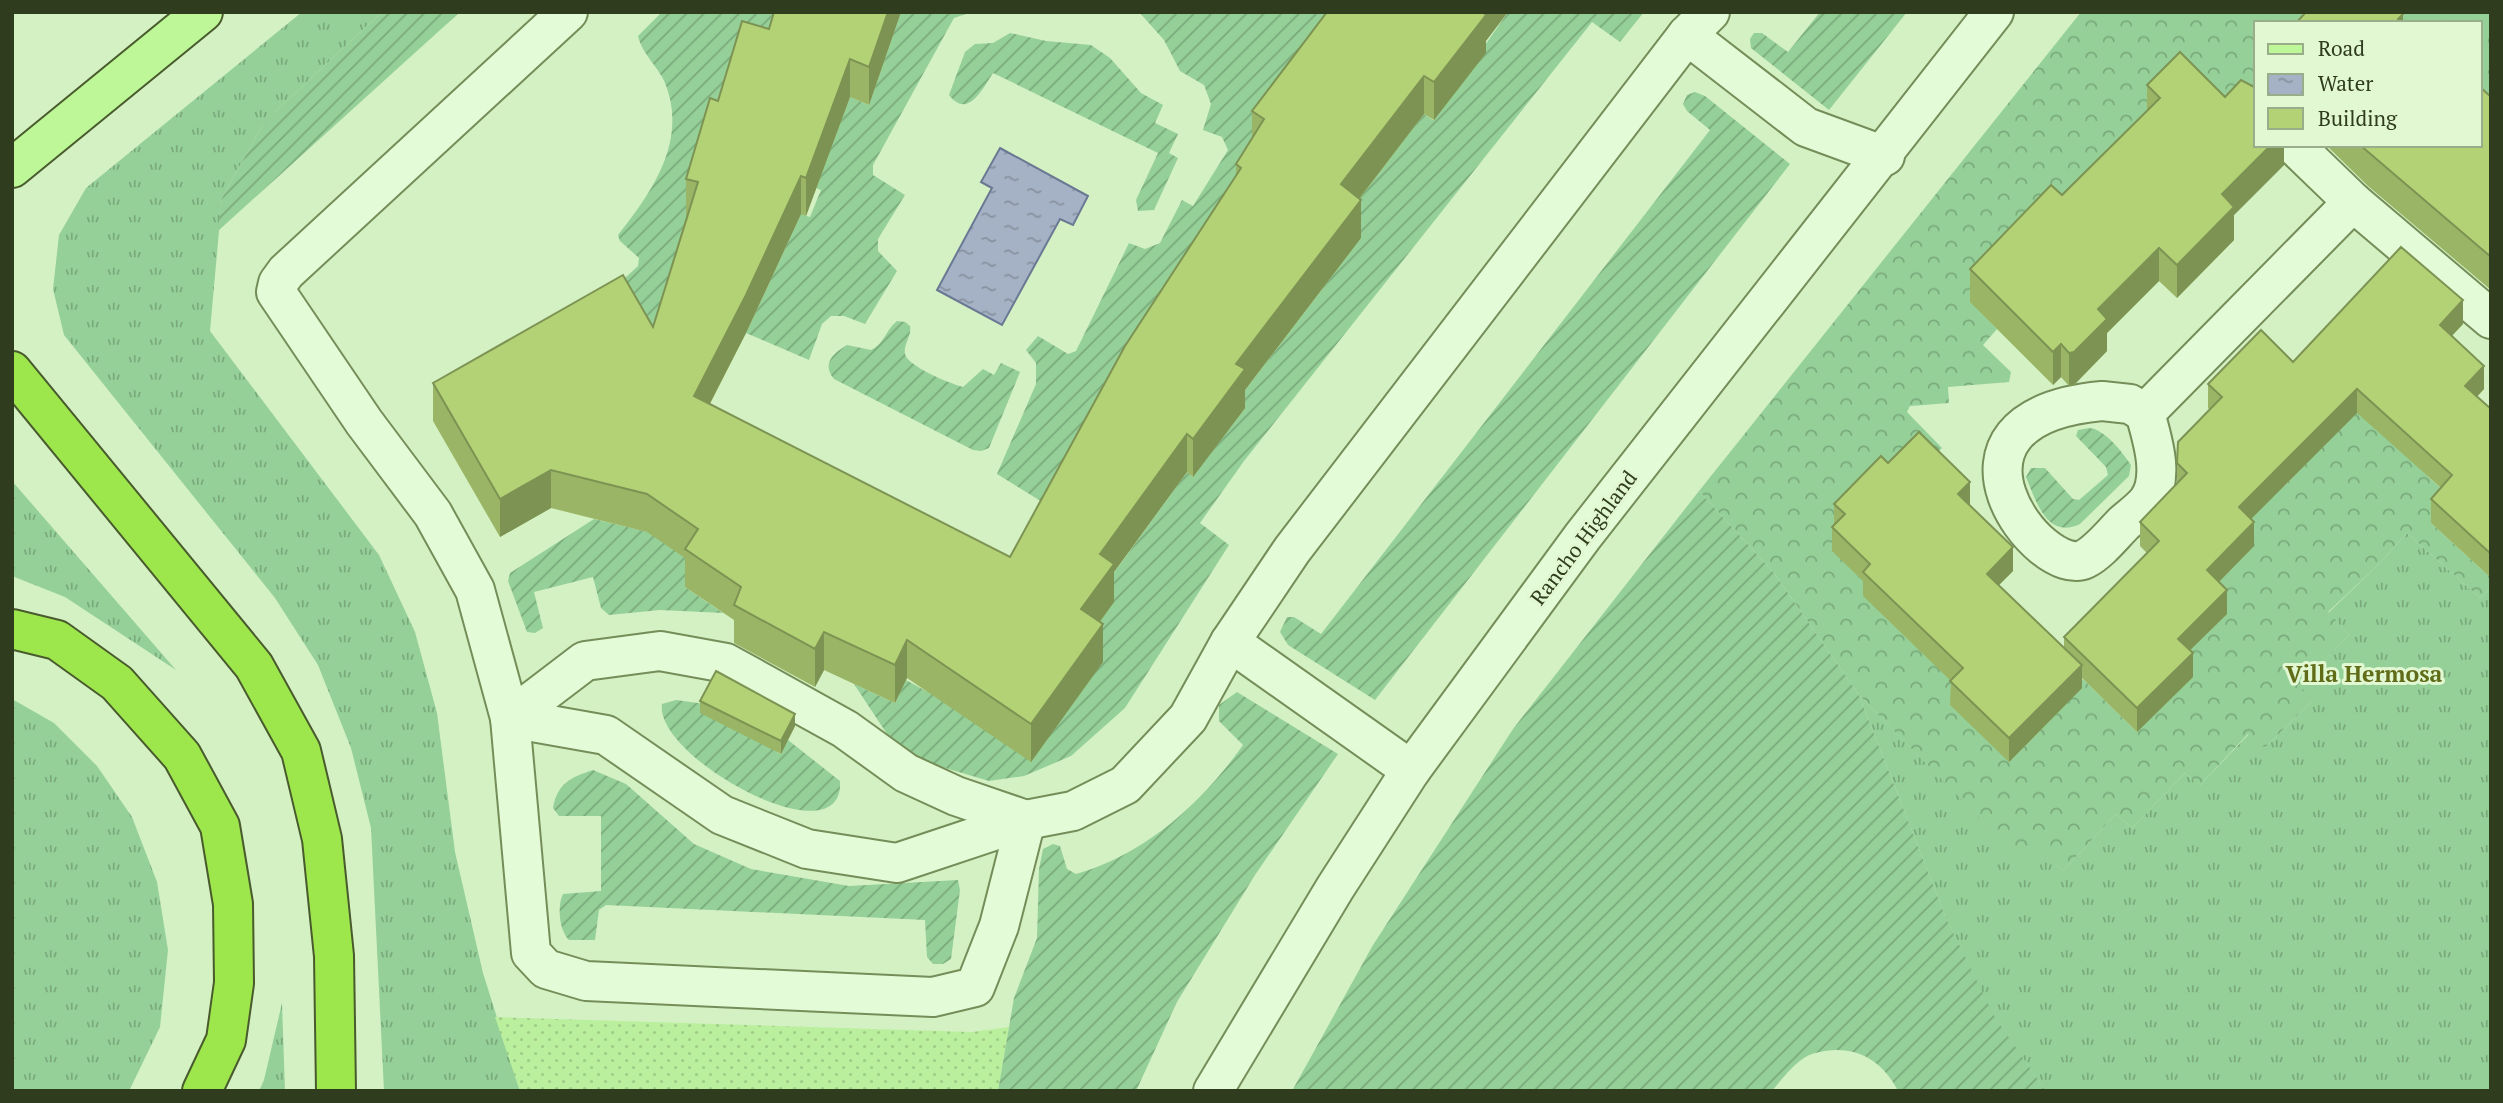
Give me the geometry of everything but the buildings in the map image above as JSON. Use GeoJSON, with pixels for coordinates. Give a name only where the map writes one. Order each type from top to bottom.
{"type":"FeatureCollection","features":[{"type":"Feature","properties":{"kind":"highway"},"geometry":{"type":"LineString","coordinates":[[12,371],[254,666],[301,751],[322,839],[334,956],[336,1091]]}},
{"type":"Feature","properties":{"kind":"highway"},"geometry":{"type":"LineString","coordinates":[[12,629],[57,640],[117,683],[182,756],[220,827],[233,904],[234,983],[226,1040],[202,1091]]}},
{"type":"Feature","properties":{"kind":"main road"},"geometry":{"type":"LineString","coordinates":[[12,168],[203,12]]}},
{"type":"Feature","properties":{"kind":"street"},"geometry":{"type":"LineString","coordinates":[[568,12],[286,272],[278,282],[276,292],[364,422],[433,514],[475,590],[510,718],[531,953],[546,969],[586,981],[933,997],[975,987],[999,926],[1026,820]]}},
{"type":"Feature","properties":{"kind":"street","name":"Rancho Highland"},"geometry":{"type":"LineString","coordinates":[[1213,1091],[1335,887],[1411,770],[1583,536],[1885,156],[1994,12]]}},
{"type":"Feature","properties":{"kind":"street"},"geometry":{"type":"LineString","coordinates":[[510,718],[606,735],[722,815],[807,849],[897,863],[1026,820],[1073,811],[1125,785],[1188,718],[1230,642],[1292,550],[1698,24],[1806,127],[1885,156]]}},
{"type":"Feature","properties":{"kind":"street"},"geometry":{"type":"LineString","coordinates":[[2296,147],[2353,202],[2491,319]]}},
{"type":"Feature","properties":{"kind":"street"},"geometry":{"type":"LineString","coordinates":[[2145,413],[2353,202]]}},
{"type":"Feature","properties":{"kind":"street"},"geometry":{"type":"LineString","coordinates":[[2102,401],[2130,404],[2145,413],[2155,457],[2155,480],[2149,500],[2085,559],[2070,562],[2053,555],[2023,526],[2008,498],[2001,467],[2014,435],[2042,414],[2072,404],[2102,401]]}},
{"type":"Feature","properties":{"kind":"street"},"geometry":{"type":"LineString","coordinates":[[1230,642],[1411,770]]}},
{"type":"Feature","properties":{"kind":"street"},"geometry":{"type":"LineString","coordinates":[[510,718],[585,661],[660,651],[726,663],[845,729],[906,773],[956,796],[1026,820]]}},
{"type":"Feature","properties":{"kind":"green space"},"geometry":{"type":"Polygon","coordinates":[[[302,12],[382,12],[264,122],[222,198],[210,331],[379,555],[415,632],[437,713],[455,852],[483,973],[520,1091],[384,1091],[371,828],[351,748],[318,665],[275,598],[64,335],[53,289],[59,235],[86,188],[302,12]]]}},
{"type":"Feature","properties":{"kind":"green space"},"geometry":{"type":"Polygon","coordinates":[[[382,12],[460,12],[218,231],[222,198],[264,122],[382,12]]]}},
{"type":"Feature","properties":{"kind":"green space"},"geometry":{"type":"Polygon","coordinates":[[[662,12],[785,12],[698,221],[653,365],[529,366],[638,266],[639,258],[620,241],[618,235],[654,183],[669,145],[671,104],[665,83],[643,49],[638,36],[662,12]]]}},
{"type":"Feature","properties":{"kind":"green space"},"geometry":{"type":"Polygon","coordinates":[[[901,12],[972,12],[954,18],[873,165],[873,175],[905,195],[878,239],[878,251],[897,271],[865,324],[844,316],[831,316],[822,324],[809,360],[746,333],[801,214],[810,217],[821,190],[816,188],[850,97],[869,105],[901,12]]]}},
{"type":"Feature","properties":{"kind":"green space"},"geometry":{"type":"Polygon","coordinates":[[[1139,12],[1344,12],[1055,510],[997,474],[1036,384],[1036,363],[1026,350],[1038,336],[1068,354],[1076,351],[1129,243],[1145,249],[1160,243],[1182,200],[1193,206],[1228,150],[1222,137],[1203,130],[1211,104],[1204,85],[1180,71],[1164,40],[1139,12]]]}},
{"type":"Feature","properties":{"kind":"green space"},"geometry":{"type":"Polygon","coordinates":[[[1508,12],[1644,12],[1620,42],[1592,22],[1244,461],[1200,523],[1229,545],[1125,708],[1071,756],[1024,776],[989,781],[925,762],[887,734],[854,684],[895,703],[906,680],[937,697],[1081,647],[1100,592],[1187,472],[1193,477],[1236,402],[1361,238],[1341,222],[1424,114],[1433,120],[1508,12]]]}},
{"type":"Feature","properties":{"kind":"green space"},"geometry":{"type":"Polygon","coordinates":[[[1820,12],[1907,12],[1829,110],[1751,48],[1750,39],[1754,33],[1762,33],[1788,52],[1820,12]]]}},
{"type":"Feature","properties":{"kind":"green space"},"geometry":{"type":"Polygon","coordinates":[[[2081,12],[2338,12],[2330,21],[2254,21],[2254,96],[1970,301],[1997,329],[1983,345],[2011,372],[2009,382],[1948,387],[1949,403],[1910,406],[1907,412],[1942,448],[1926,463],[1864,596],[1913,644],[2065,668],[2085,681],[2137,732],[2178,662],[2207,594],[2230,523],[2286,484],[2357,409],[2452,499],[2431,523],[2491,578],[2491,587],[2480,598],[2407,533],[2376,567],[2328,612],[2349,635],[2298,686],[2312,701],[2265,748],[2248,734],[2200,785],[2185,773],[2132,828],[2116,814],[2063,871],[2036,848],[2022,861],[1859,695],[1774,573],[1699,491],[2081,12]]]}},
{"type":"Feature","properties":{"kind":"green space"},"geometry":{"type":"Polygon","coordinates":[[[2379,12],[2491,12],[2491,129],[2482,121],[2482,21],[2378,21],[2379,12]]]}},
{"type":"Feature","properties":{"kind":"green space"},"geometry":{"type":"Polygon","coordinates":[[[1010,33],[1046,41],[1091,45],[1110,58],[1141,93],[1163,105],[1155,123],[1178,134],[1169,153],[1178,158],[1154,210],[1138,211],[1136,200],[1158,153],[993,73],[980,93],[969,103],[956,102],[949,95],[965,52],[975,44],[993,43],[1010,33]]]}},
{"type":"Feature","properties":{"kind":"green space"},"geometry":{"type":"Polygon","coordinates":[[[1695,92],[1705,96],[1790,164],[1375,700],[1288,645],[1280,632],[1287,617],[1294,617],[1321,634],[1710,130],[1687,111],[1683,104],[1687,95],[1695,92]]]}},
{"type":"Feature","properties":{"kind":"green space"},"geometry":{"type":"Polygon","coordinates":[[[897,321],[910,326],[905,351],[908,359],[921,369],[949,382],[963,387],[983,369],[994,375],[1001,363],[1020,372],[989,448],[973,450],[834,379],[829,363],[838,351],[847,345],[871,350],[897,321]]]}},
{"type":"Feature","properties":{"kind":"green space"},"geometry":{"type":"Polygon","coordinates":[[[2089,428],[2101,432],[2118,448],[2131,465],[2129,476],[2080,524],[2069,528],[2059,527],[2044,516],[2026,477],[2031,468],[2045,468],[2073,499],[2079,500],[2108,475],[2106,467],[2076,436],[2078,430],[2089,428]]]}},
{"type":"Feature","properties":{"kind":"green space"},"geometry":{"type":"Polygon","coordinates":[[[12,481],[176,670],[65,597],[12,576],[12,481]]]}},
{"type":"Feature","properties":{"kind":"green space"},"geometry":{"type":"Polygon","coordinates":[[[1699,491],[1774,573],[1859,695],[1946,918],[1994,1016],[2046,1091],[1898,1091],[1883,1069],[1873,1061],[1851,1051],[1839,1050],[1807,1056],[1790,1070],[1772,1091],[1292,1091],[1373,945],[1513,729],[1699,491]]]}},
{"type":"Feature","properties":{"kind":"green space"},"geometry":{"type":"Polygon","coordinates":[[[594,519],[652,533],[698,567],[685,587],[723,613],[660,610],[609,615],[601,608],[593,577],[534,592],[543,628],[535,633],[527,632],[508,581],[510,573],[594,519]]]}},
{"type":"Feature","properties":{"kind":"green space"},"geometry":{"type":"Polygon","coordinates":[[[2407,533],[2480,598],[2491,587],[2491,1091],[2046,1091],[1993,1016],[1946,918],[1859,695],[2022,860],[2036,847],[2063,871],[2116,814],[2132,828],[2185,773],[2200,785],[2249,734],[2265,748],[2311,702],[2297,686],[2349,635],[2328,613],[2407,533]]]}},
{"type":"Feature","properties":{"kind":"green space"},"geometry":{"type":"Polygon","coordinates":[[[1237,692],[1338,754],[1255,875],[1177,1002],[1136,1091],[998,1091],[1014,998],[1037,938],[1039,869],[1043,849],[1053,844],[1060,846],[1067,869],[1076,874],[1126,854],[1170,824],[1210,787],[1243,745],[1219,721],[1219,705],[1237,692]]]}},
{"type":"Feature","properties":{"kind":"green space"},"geometry":{"type":"Polygon","coordinates":[[[12,699],[54,723],[97,766],[132,817],[157,882],[168,950],[160,1027],[129,1091],[12,1091],[12,699]]]}},
{"type":"Feature","properties":{"kind":"green space"},"geometry":{"type":"Polygon","coordinates":[[[676,700],[705,704],[780,754],[788,740],[840,781],[833,803],[813,811],[784,806],[750,793],[716,773],[687,750],[668,726],[662,704],[676,700]]]}},
{"type":"Feature","properties":{"kind":"green space"},"geometry":{"type":"Polygon","coordinates":[[[593,770],[626,784],[694,844],[751,869],[849,886],[958,880],[960,890],[951,959],[943,964],[933,964],[927,957],[925,920],[606,905],[599,910],[595,940],[569,940],[560,918],[563,894],[601,891],[601,816],[559,816],[553,808],[558,793],[566,783],[593,770]]]}},
{"type":"Feature","properties":{"kind":"green space"},"geometry":{"type":"Polygon","coordinates":[[[282,1003],[285,1091],[259,1091],[264,1080],[282,1003]]]}},
{"type":"Feature","properties":{"kind":"sand"},"geometry":{"type":"Polygon","coordinates":[[[495,1017],[972,1032],[1009,1027],[998,1091],[520,1091],[495,1017]]]}},
{"type":"Feature","properties":{"kind":"water"},"geometry":{"type":"Polygon","coordinates":[[[1000,148],[1088,196],[1073,225],[1060,219],[1002,325],[937,290],[992,188],[981,182],[1000,148]]]}},
{"type":"Feature","properties":{"kind":"district","name":"Villa Hermosa"},"geometry":{"type":"Point","coordinates":[2364,674]}}]}
